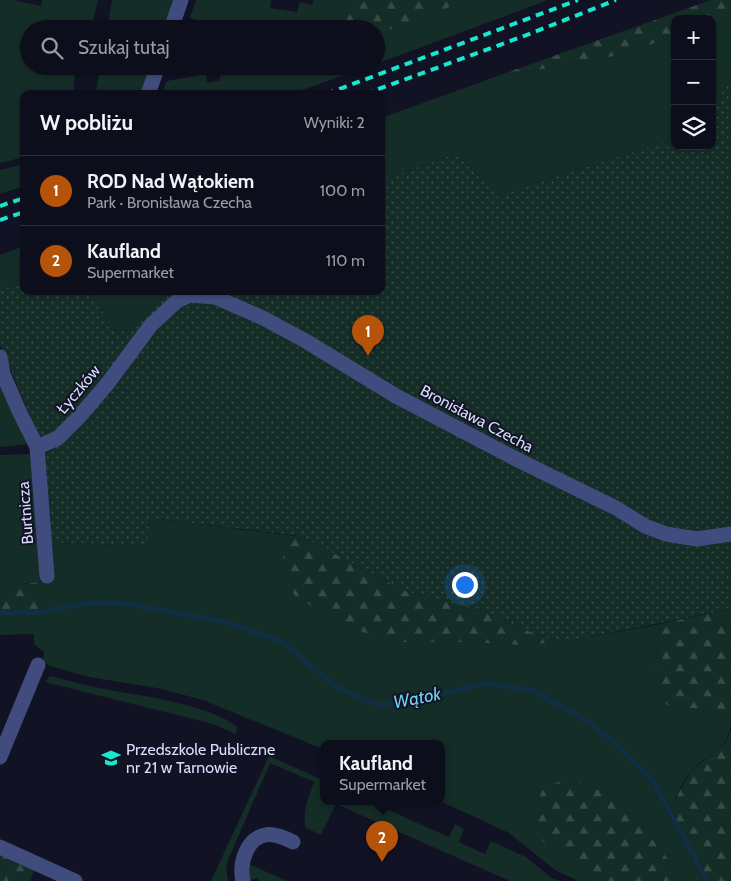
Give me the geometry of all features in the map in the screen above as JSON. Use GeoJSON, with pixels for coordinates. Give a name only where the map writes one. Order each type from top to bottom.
{"type":"FeatureCollection","features":[{"type":"Feature","properties":{"kind":"street"},"geometry":{"type":"LineString","coordinates":[[174,20],[181,0]]}},
{"type":"Feature","properties":{"kind":"street"},"geometry":{"type":"LineString","coordinates":[[149,90],[155,75]]}},
{"type":"Feature","properties":{"kind":"street","name":"Łyczków"},"geometry":{"type":"LineString","coordinates":[[37,447],[58,438],[78,418],[108,383],[151,325],[177,301],[190,295],[215,297]]}},
{"type":"Feature","properties":{"kind":"street","name":"Bronisława Czecha"},"geometry":{"type":"LineString","coordinates":[[215,297],[263,318],[304,340],[396,396],[516,459],[616,508],[645,526],[666,534],[697,539],[731,534]]}},
{"type":"Feature","properties":{"kind":"street"},"geometry":{"type":"LineString","coordinates":[[0,357],[3,374],[37,447]]}},
{"type":"Feature","properties":{"kind":"street","name":"Burtnicza"},"geometry":{"type":"LineString","coordinates":[[37,447],[47,576]]}},
{"type":"Feature","properties":{"kind":"street"},"geometry":{"type":"LineString","coordinates":[[0,756],[38,665]]}},
{"type":"Feature","properties":{"kind":"street"},"geometry":{"type":"LineString","coordinates":[[242,881],[241,868],[243,856],[255,839],[267,834],[280,836],[293,842]]}},
{"type":"Feature","properties":{"kind":"street"},"geometry":{"type":"LineString","coordinates":[[0,847],[75,881]]}},
{"type":"Feature","properties":{"kind":"green space"},"geometry":{"type":"Polygon","coordinates":[[[0,0],[13,0],[41,6],[42,0],[98,0],[93,20],[20,20],[20,75],[75,75],[73,90],[20,90],[20,158],[0,163],[0,0]]]}},
{"type":"Feature","properties":{"kind":"green space"},"geometry":{"type":"Polygon","coordinates":[[[112,0],[173,0],[167,20],[109,20],[112,0]]]}},
{"type":"Feature","properties":{"kind":"green space"},"geometry":{"type":"Polygon","coordinates":[[[196,0],[271,0],[270,8],[297,12],[300,2],[312,5],[314,0],[346,0],[335,20],[196,20],[190,18],[196,0]]]}},
{"type":"Feature","properties":{"kind":"green space"},"geometry":{"type":"Polygon","coordinates":[[[346,0],[468,0],[385,32],[385,20],[335,20],[346,0]]]}},
{"type":"Feature","properties":{"kind":"green space"},"geometry":{"type":"Polygon","coordinates":[[[468,0],[548,0],[385,61],[385,32],[468,0]]]}},
{"type":"Feature","properties":{"kind":"green space"},"geometry":{"type":"Polygon","coordinates":[[[711,0],[731,0],[731,18],[716,24],[716,15],[671,15],[671,38],[603,59],[495,77],[711,0]]]}},
{"type":"Feature","properties":{"kind":"green space"},"geometry":{"type":"Polygon","coordinates":[[[731,18],[731,74],[716,106],[716,60],[716,24],[731,18]]]}},
{"type":"Feature","properties":{"kind":"green space"},"geometry":{"type":"Polygon","coordinates":[[[671,38],[671,140],[498,195],[456,154],[385,179],[385,117],[495,77],[603,59],[671,38]]]}},
{"type":"Feature","properties":{"kind":"green space"},"geometry":{"type":"Polygon","coordinates":[[[731,74],[731,609],[564,642],[535,634],[491,614],[405,591],[301,536],[150,518],[148,546],[49,542],[41,442],[0,345],[0,290],[20,283],[20,295],[96,295],[110,329],[129,331],[163,298],[169,295],[385,295],[385,179],[456,154],[498,195],[671,140],[671,150],[716,150],[716,106],[731,74]]]}},
{"type":"Feature","properties":{"kind":"green space"},"geometry":{"type":"Polygon","coordinates":[[[99,75],[148,75],[143,90],[97,90],[99,75]]]}},
{"type":"Feature","properties":{"kind":"green space"},"geometry":{"type":"Polygon","coordinates":[[[200,75],[206,75],[207,83],[219,81],[221,75],[344,75],[302,90],[163,90],[167,81],[200,75]]]}},
{"type":"Feature","properties":{"kind":"green space"},"geometry":{"type":"Polygon","coordinates":[[[20,165],[20,187],[0,194],[0,170],[20,165]]]}},
{"type":"Feature","properties":{"kind":"green space"},"geometry":{"type":"Polygon","coordinates":[[[20,248],[20,283],[0,290],[0,255],[20,248]]]}},
{"type":"Feature","properties":{"kind":"green space"},"geometry":{"type":"Polygon","coordinates":[[[96,295],[169,295],[163,298],[129,331],[110,329],[96,295]]]}},
{"type":"Feature","properties":{"kind":"green space"},"geometry":{"type":"Polygon","coordinates":[[[0,376],[29,444],[0,447],[0,376]]]}},
{"type":"Feature","properties":{"kind":"green space"},"geometry":{"type":"Polygon","coordinates":[[[30,454],[41,582],[50,581],[49,542],[148,546],[150,518],[295,536],[284,551],[468,642],[519,645],[564,642],[660,624],[655,664],[667,705],[716,711],[731,717],[728,736],[718,749],[688,774],[670,809],[656,782],[624,750],[593,723],[535,690],[486,681],[406,701],[379,704],[337,686],[284,640],[221,620],[122,602],[85,601],[40,610],[40,582],[0,586],[0,455],[30,454]]]}},
{"type":"Feature","properties":{"kind":"green space"},"geometry":{"type":"Polygon","coordinates":[[[295,536],[301,536],[405,591],[491,614],[535,634],[564,642],[519,645],[468,642],[392,642],[343,625],[295,596],[282,574],[284,551],[295,536]]]}},
{"type":"Feature","properties":{"kind":"green space"},"geometry":{"type":"Polygon","coordinates":[[[41,582],[40,610],[0,612],[0,586],[41,582]]]}},
{"type":"Feature","properties":{"kind":"green space"},"geometry":{"type":"Polygon","coordinates":[[[86,605],[122,605],[221,623],[283,644],[335,689],[379,707],[406,705],[487,685],[534,693],[591,726],[622,753],[653,786],[704,881],[681,881],[667,858],[640,823],[610,793],[568,779],[547,846],[578,867],[591,881],[578,881],[555,870],[509,833],[445,803],[445,740],[320,740],[320,748],[203,700],[157,688],[89,677],[50,666],[44,661],[44,652],[34,644],[34,634],[0,635],[0,615],[41,613],[86,605]]]}},
{"type":"Feature","properties":{"kind":"green space"},"geometry":{"type":"Polygon","coordinates":[[[731,609],[731,717],[716,711],[667,705],[659,695],[655,664],[660,624],[731,609]]]}},
{"type":"Feature","properties":{"kind":"green space"},"geometry":{"type":"Polygon","coordinates":[[[50,676],[194,707],[225,719],[237,727],[236,734],[213,724],[45,682],[50,676]]]}},
{"type":"Feature","properties":{"kind":"green space"},"geometry":{"type":"Polygon","coordinates":[[[731,731],[731,881],[709,881],[670,809],[690,772],[725,743],[731,731]]]}},
{"type":"Feature","properties":{"kind":"green space"},"geometry":{"type":"Polygon","coordinates":[[[269,756],[320,779],[320,805],[336,805],[321,835],[305,827],[305,810],[314,782],[270,763],[228,860],[226,869],[228,881],[211,881],[269,756]]]}},
{"type":"Feature","properties":{"kind":"green space"},"geometry":{"type":"Polygon","coordinates":[[[568,779],[610,793],[640,823],[667,858],[681,881],[591,881],[578,867],[547,846],[532,828],[533,811],[544,787],[568,779]]]}},
{"type":"Feature","properties":{"kind":"green space"},"geometry":{"type":"Polygon","coordinates":[[[338,805],[377,805],[449,837],[455,824],[464,829],[459,842],[485,854],[491,841],[526,857],[552,878],[560,881],[510,881],[338,805]]]}},
{"type":"Feature","properties":{"kind":"green space"},"geometry":{"type":"Polygon","coordinates":[[[0,852],[35,868],[30,881],[0,881],[0,852]]]}},
{"type":"Feature","properties":{"kind":"green space"},"geometry":{"type":"Polygon","coordinates":[[[251,865],[287,881],[259,881],[258,878],[246,881],[246,868],[251,865]]]}},
{"type":"Feature","properties":{"kind":"waterway","name":"Wątok"},"geometry":{"type":"LineString","coordinates":[[0,613],[41,612],[86,603],[122,603],[221,621],[283,642],[336,687],[378,705],[405,703],[486,683],[534,691],[592,724],[623,751],[654,783],[707,881]]}},
{"type":"Feature","properties":{"kind":"railway"},"geometry":{"type":"LineString","coordinates":[[385,72],[578,0]]}},
{"type":"Feature","properties":{"kind":"railway"},"geometry":{"type":"LineString","coordinates":[[376,90],[616,0]]}},
{"type":"Feature","properties":{"kind":"railway"},"geometry":{"type":"LineString","coordinates":[[337,90],[377,75]]}},
{"type":"Feature","properties":{"kind":"railway"},"geometry":{"type":"LineString","coordinates":[[0,206],[20,199]]}},
{"type":"Feature","properties":{"kind":"railway"},"geometry":{"type":"LineString","coordinates":[[0,220],[20,213]]}},
{"type":"Feature","properties":{"kind":"place","name":"ROD Nad Wątokiem"},"geometry":{"type":"Point","coordinates":[368,356]}},
{"type":"Feature","properties":{"kind":"place","name":"Przedszkole Publiczne nr 21 w Tarnowie"},"geometry":{"type":"Point","coordinates":[111,758]}},
{"type":"Feature","properties":{"kind":"place","name":"Kaufland"},"geometry":{"type":"Point","coordinates":[382,862]}}]}
